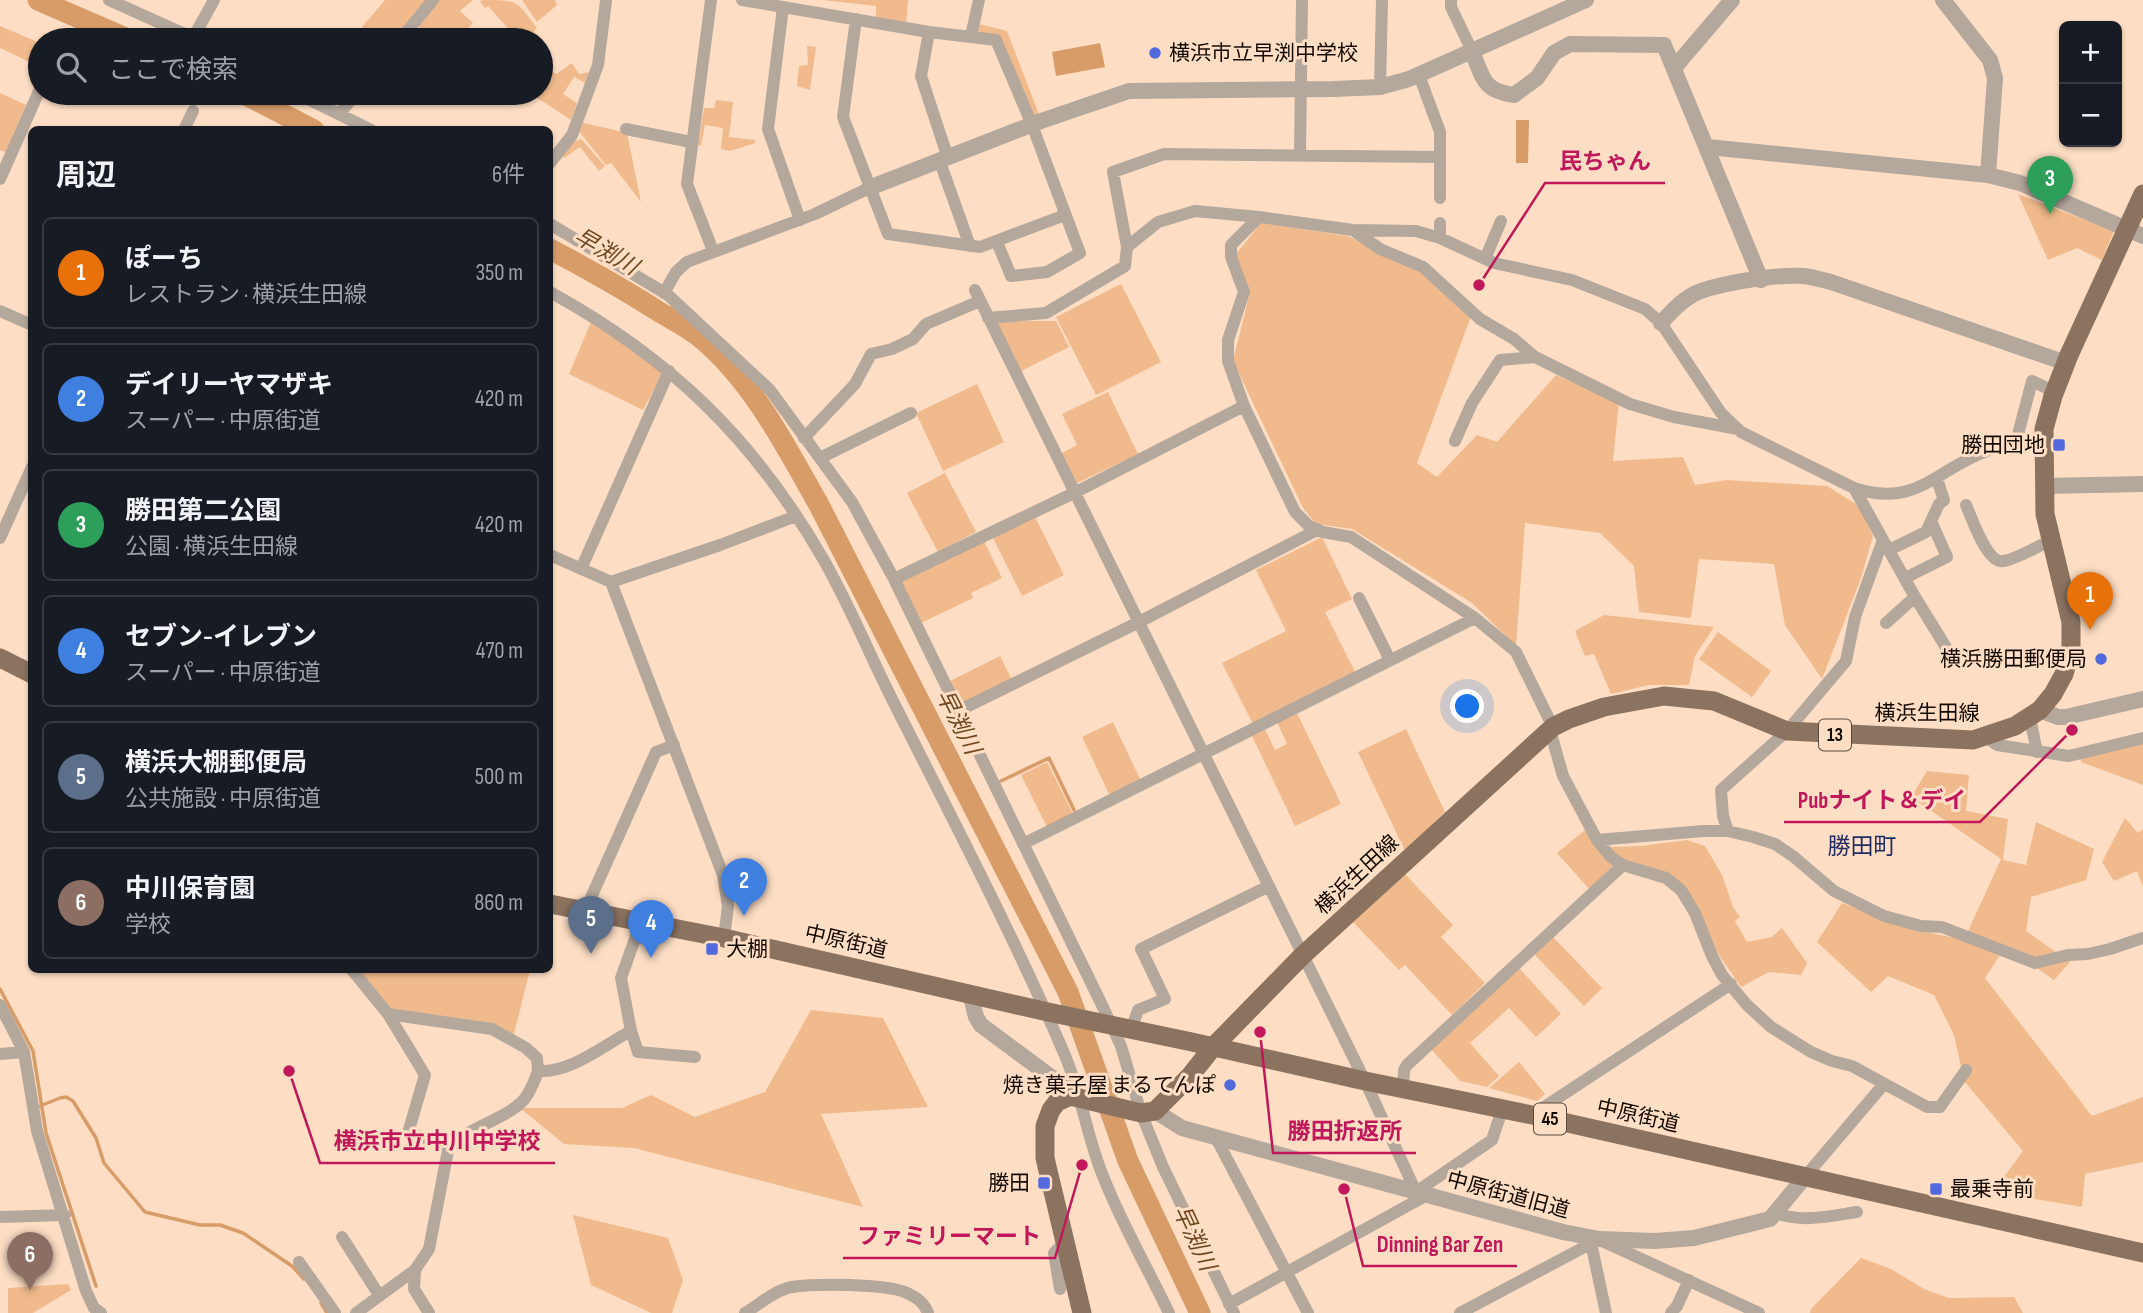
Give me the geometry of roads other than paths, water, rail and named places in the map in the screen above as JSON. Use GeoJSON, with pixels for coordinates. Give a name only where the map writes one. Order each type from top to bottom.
{"type":"FeatureCollection","features":[{"type":"Feature","properties":{"kind":"main road"},"geometry":{"type":"LineString","coordinates":[[2035,714],[2053,694],[2064,674],[2071,649],[2071,622],[2045,514],[2044,429],[2054,392],[2066,363],[2134,233],[2143,194]]}},
{"type":"Feature","properties":{"kind":"main road"},"geometry":{"type":"LineString","coordinates":[[0,658],[28,672]]}},
{"type":"Feature","properties":{"kind":"main road","name":"横浜生田線"},"geometry":{"type":"LineString","coordinates":[[1143,1112],[1190,1076],[1213,1047],[1302,957],[1552,728],[1569,719],[1604,707],[1664,695],[1714,701],[1787,731],[1960,740],[1986,737],[2015,726],[2035,714]]}},
{"type":"Feature","properties":{"kind":"main road","name":"中原街道"},"geometry":{"type":"LineString","coordinates":[[553,905],[724,938],[1046,1012]]}},
{"type":"Feature","properties":{"kind":"main road","name":"45"},"geometry":{"type":"LineString","coordinates":[[1046,1012],[1126,1028]]}},
{"type":"Feature","properties":{"kind":"main road","name":"中原街道"},"geometry":{"type":"LineString","coordinates":[[1126,1028],[1532,1115],[2143,1253]]}},
{"type":"Feature","properties":{"kind":"main road"},"geometry":{"type":"LineString","coordinates":[[1082,1313],[1045,1158],[1045,1126],[1051,1110],[1064,1097],[1082,1098],[1143,1112]]}},
{"type":"Feature","properties":{"kind":"street"},"geometry":{"type":"LineString","coordinates":[[109,0],[171,28]]}},
{"type":"Feature","properties":{"kind":"street"},"geometry":{"type":"LineString","coordinates":[[200,28],[214,0]]}},
{"type":"Feature","properties":{"kind":"street"},"geometry":{"type":"LineString","coordinates":[[410,28],[433,0]]}},
{"type":"Feature","properties":{"kind":"street"},"geometry":{"type":"LineString","coordinates":[[711,0],[687,184],[713,251]]}},
{"type":"Feature","properties":{"kind":"street"},"geometry":{"type":"LineString","coordinates":[[742,0],[929,32],[996,40],[1032,125],[1080,253],[1047,272],[1012,276],[997,242]]}},
{"type":"Feature","properties":{"kind":"street"},"geometry":{"type":"LineString","coordinates":[[971,36],[979,0]]}},
{"type":"Feature","properties":{"kind":"street"},"geometry":{"type":"LineString","coordinates":[[1300,155],[1302,0]]}},
{"type":"Feature","properties":{"kind":"street"},"geometry":{"type":"LineString","coordinates":[[1380,87],[1382,0]]}},
{"type":"Feature","properties":{"kind":"street"},"geometry":{"type":"LineString","coordinates":[[1451,0],[1451,7],[1485,83],[1492,89],[1514,95],[1537,78],[1554,53],[1570,44],[1664,45],[1762,279]]}},
{"type":"Feature","properties":{"kind":"street"},"geometry":{"type":"LineString","coordinates":[[664,293],[676,272],[687,262],[800,220],[869,188],[1129,91],[1380,87],[1419,75],[1586,0]]}},
{"type":"Feature","properties":{"kind":"street"},"geometry":{"type":"LineString","coordinates":[[1674,68],[1732,0]]}},
{"type":"Feature","properties":{"kind":"street"},"geometry":{"type":"LineString","coordinates":[[1943,0],[1990,60],[1995,78],[1988,175]]}},
{"type":"Feature","properties":{"kind":"street"},"geometry":{"type":"LineString","coordinates":[[553,159],[572,135],[598,65],[606,1]]}},
{"type":"Feature","properties":{"kind":"street"},"geometry":{"type":"LineString","coordinates":[[783,7],[768,129],[800,220]]}},
{"type":"Feature","properties":{"kind":"street"},"geometry":{"type":"LineString","coordinates":[[856,19],[842,117],[888,234],[980,247],[1065,215]]}},
{"type":"Feature","properties":{"kind":"street"},"geometry":{"type":"LineString","coordinates":[[929,32],[921,76],[970,246]]}},
{"type":"Feature","properties":{"kind":"street"},"geometry":{"type":"LineString","coordinates":[[1419,75],[1440,132],[1440,198]]}},
{"type":"Feature","properties":{"kind":"street"},"geometry":{"type":"LineString","coordinates":[[0,179],[33,105]]}},
{"type":"Feature","properties":{"kind":"street"},"geometry":{"type":"LineString","coordinates":[[321,105],[363,126]]}},
{"type":"Feature","properties":{"kind":"street"},"geometry":{"type":"LineString","coordinates":[[339,114],[347,105]]}},
{"type":"Feature","properties":{"kind":"street"},"geometry":{"type":"LineString","coordinates":[[186,126],[193,111]]}},
{"type":"Feature","properties":{"kind":"street"},"geometry":{"type":"LineString","coordinates":[[626,129],[691,142]]}},
{"type":"Feature","properties":{"kind":"street"},"geometry":{"type":"LineString","coordinates":[[1708,147],[1988,175],[2020,183],[2134,233]]}},
{"type":"Feature","properties":{"kind":"street"},"geometry":{"type":"LineString","coordinates":[[988,317],[1046,313],[1125,266],[1127,247],[1113,172],[1164,154],[1440,157]]}},
{"type":"Feature","properties":{"kind":"street"},"geometry":{"type":"LineString","coordinates":[[1127,247],[1158,222],[1195,211],[1353,230],[1399,229],[1440,238],[1494,263],[1572,280],[1645,309],[1661,323],[1721,413],[1738,429],[1869,493],[1891,494],[1914,490],[1974,456],[1992,449],[2043,445]]}},
{"type":"Feature","properties":{"kind":"street"},"geometry":{"type":"LineString","coordinates":[[1259,217],[1231,245],[1231,257],[1244,292],[1228,340],[1228,361],[1244,406],[1296,512],[1309,526],[1317,530],[1351,537],[1475,618],[1516,652],[1552,728],[1563,776],[1597,840],[1611,857],[1622,865],[1666,878],[1681,890],[1695,913],[1712,956],[1723,975],[1771,1027],[1811,1052],[1852,1066],[1927,1107],[1940,1107],[1966,1070]]}},
{"type":"Feature","properties":{"kind":"street"},"geometry":{"type":"LineString","coordinates":[[1485,259],[1501,221]]}},
{"type":"Feature","properties":{"kind":"street"},"geometry":{"type":"LineString","coordinates":[[1440,223],[1440,238]]}},
{"type":"Feature","properties":{"kind":"street"},"geometry":{"type":"LineString","coordinates":[[553,226],[664,293],[718,340],[770,390],[852,502],[894,579],[1121,1046],[1143,1112],[1182,1210],[1232,1308],[1286,1271],[1422,1193],[1492,1140],[1502,1110]]}},
{"type":"Feature","properties":{"kind":"street"},"geometry":{"type":"LineString","coordinates":[[1353,230],[1380,248],[1423,267],[1480,319],[1514,339],[1535,357],[1630,404],[1674,417],[1738,429]]}},
{"type":"Feature","properties":{"kind":"street"},"geometry":{"type":"LineString","coordinates":[[1661,323],[1680,303],[1694,294],[1716,286],[1803,276],[1831,282],[2066,363]]}},
{"type":"Feature","properties":{"kind":"street"},"geometry":{"type":"LineString","coordinates":[[553,294],[589,314],[656,359],[727,425],[758,462],[824,559],[989,890],[1046,1012],[1082,1098],[1104,1181],[1169,1313]]}},
{"type":"Feature","properties":{"kind":"street"},"geometry":{"type":"LineString","coordinates":[[804,438],[855,384],[871,354],[892,349],[913,339],[926,324],[978,296],[1267,887],[1422,1193]]}},
{"type":"Feature","properties":{"kind":"street"},"geometry":{"type":"LineString","coordinates":[[0,311],[28,323]]}},
{"type":"Feature","properties":{"kind":"street"},"geometry":{"type":"LineString","coordinates":[[1455,441],[1472,403],[1500,360],[1535,357]]}},
{"type":"Feature","properties":{"kind":"street"},"geometry":{"type":"LineString","coordinates":[[581,569],[669,371]]}},
{"type":"Feature","properties":{"kind":"street"},"geometry":{"type":"LineString","coordinates":[[2015,446],[2032,381],[2054,392]]}},
{"type":"Feature","properties":{"kind":"street"},"geometry":{"type":"LineString","coordinates":[[894,579],[1074,493],[1244,406]]}},
{"type":"Feature","properties":{"kind":"street"},"geometry":{"type":"LineString","coordinates":[[820,458],[911,413]]}},
{"type":"Feature","properties":{"kind":"street"},"geometry":{"type":"LineString","coordinates":[[0,538],[28,476]]}},
{"type":"Feature","properties":{"kind":"street"},"geometry":{"type":"LineString","coordinates":[[1728,831],[1723,817],[1721,790],[1787,731],[1846,661],[1855,617],[1886,545],[1926,532],[1938,504],[1944,500],[1937,479]]}},
{"type":"Feature","properties":{"kind":"street"},"geometry":{"type":"LineString","coordinates":[[2045,486],[2143,484]]}},
{"type":"Feature","properties":{"kind":"street"},"geometry":{"type":"LineString","coordinates":[[1854,488],[1947,649]]}},
{"type":"Feature","properties":{"kind":"street"},"geometry":{"type":"LineString","coordinates":[[1966,505],[1988,553],[1994,559],[2003,562],[2051,541]]}},
{"type":"Feature","properties":{"kind":"street"},"geometry":{"type":"LineString","coordinates":[[553,556],[611,582],[796,516]]}},
{"type":"Feature","properties":{"kind":"street"},"geometry":{"type":"LineString","coordinates":[[1905,578],[1947,557],[1931,521]]}},
{"type":"Feature","properties":{"kind":"street"},"geometry":{"type":"LineString","coordinates":[[958,711],[1138,623],[1317,530]]}},
{"type":"Feature","properties":{"kind":"street"},"geometry":{"type":"LineString","coordinates":[[611,582],[723,875],[728,906],[724,938]]}},
{"type":"Feature","properties":{"kind":"street"},"geometry":{"type":"LineString","coordinates":[[1886,623],[1915,597]]}},
{"type":"Feature","properties":{"kind":"street"},"geometry":{"type":"LineString","coordinates":[[1359,598],[1390,660]]}},
{"type":"Feature","properties":{"kind":"street"},"geometry":{"type":"LineString","coordinates":[[1023,844],[1475,618]]}},
{"type":"Feature","properties":{"kind":"street"},"geometry":{"type":"LineString","coordinates":[[2037,752],[2035,714],[2066,716],[2143,699]]}},
{"type":"Feature","properties":{"kind":"street"},"geometry":{"type":"LineString","coordinates":[[1986,737],[1997,745],[2069,757],[2143,738]]}},
{"type":"Feature","properties":{"kind":"street"},"geometry":{"type":"LineString","coordinates":[[585,911],[656,752],[674,745]]}},
{"type":"Feature","properties":{"kind":"street"},"geometry":{"type":"LineString","coordinates":[[1597,840],[1680,832],[1728,831],[1775,845],[1834,891],[1884,916],[1922,926],[1942,927],[2035,963],[2110,949],[2143,938]]}},
{"type":"Feature","properties":{"kind":"street"},"geometry":{"type":"LineString","coordinates":[[1403,1088],[1404,1070],[1408,1065],[1622,865]]}},
{"type":"Feature","properties":{"kind":"street"},"geometry":{"type":"LineString","coordinates":[[1126,1028],[1138,1010],[1166,999],[1142,949],[1267,887]]}},
{"type":"Feature","properties":{"kind":"street"},"geometry":{"type":"LineString","coordinates":[[641,922],[621,978],[631,1031],[638,1052],[695,1057]]}},
{"type":"Feature","properties":{"kind":"street"},"geometry":{"type":"LineString","coordinates":[[354,973],[388,1014],[425,1076],[408,1133],[449,1145]]}},
{"type":"Feature","properties":{"kind":"street"},"geometry":{"type":"LineString","coordinates":[[1532,1115],[1731,984]]}},
{"type":"Feature","properties":{"kind":"street"},"geometry":{"type":"LineString","coordinates":[[970,993],[976,1017],[981,1025],[1082,1098]]}},
{"type":"Feature","properties":{"kind":"street"},"geometry":{"type":"LineString","coordinates":[[0,1005],[24,1052],[37,1131],[65,1215],[86,1291],[94,1308],[101,1313]]}},
{"type":"Feature","properties":{"kind":"street"},"geometry":{"type":"LineString","coordinates":[[356,1313],[415,1270],[429,1249],[449,1145],[525,1099],[538,1071],[537,1058],[526,1048],[492,1029],[388,1014]]}},
{"type":"Feature","properties":{"kind":"street"},"geometry":{"type":"LineString","coordinates":[[538,1071],[554,1072],[631,1031]]}},
{"type":"Feature","properties":{"kind":"street"},"geometry":{"type":"LineString","coordinates":[[0,1054],[24,1052]]}},
{"type":"Feature","properties":{"kind":"street"},"geometry":{"type":"LineString","coordinates":[[1857,1212],[1802,1219],[1790,1219],[1776,1213],[1884,1084]]}},
{"type":"Feature","properties":{"kind":"street","name":"中原街道旧道"},"geometry":{"type":"LineString","coordinates":[[1143,1112],[1182,1128],[1594,1240],[1656,1241],[1693,1238],[1764,1222],[1776,1213]]}},
{"type":"Feature","properties":{"kind":"street"},"geometry":{"type":"LineString","coordinates":[[1215,1136],[1308,1313]]}},
{"type":"Feature","properties":{"kind":"street"},"geometry":{"type":"LineString","coordinates":[[0,1217],[65,1215]]}},
{"type":"Feature","properties":{"kind":"street"},"geometry":{"type":"LineString","coordinates":[[342,1237],[379,1295]]}},
{"type":"Feature","properties":{"kind":"street"},"geometry":{"type":"LineString","coordinates":[[1594,1240],[1759,1313]]}},
{"type":"Feature","properties":{"kind":"street"},"geometry":{"type":"LineString","coordinates":[[1460,1313],[1594,1240]]}},
{"type":"Feature","properties":{"kind":"street"},"geometry":{"type":"LineString","coordinates":[[1594,1240],[1606,1313]]}},
{"type":"Feature","properties":{"kind":"street"},"geometry":{"type":"LineString","coordinates":[[1060,1289],[1054,1253],[1064,1243]]}},
{"type":"Feature","properties":{"kind":"street"},"geometry":{"type":"LineString","coordinates":[[299,1262],[335,1313]]}},
{"type":"Feature","properties":{"kind":"street"},"geometry":{"type":"LineString","coordinates":[[415,1270],[414,1289],[429,1313]]}},
{"type":"Feature","properties":{"kind":"street"},"geometry":{"type":"LineString","coordinates":[[1671,1313],[1689,1280]]}},
{"type":"Feature","properties":{"kind":"street"},"geometry":{"type":"LineString","coordinates":[[745,1313],[791,1287],[823,1285],[904,1292],[924,1303],[928,1313]]}},
{"type":"Feature","properties":{"kind":"waterway","name":"早渕川"},"geometry":{"type":"LineString","coordinates":[[38,0],[102,28]]}},
{"type":"Feature","properties":{"kind":"waterway","name":"早渕川"},"geometry":{"type":"LineString","coordinates":[[265,105],[306,126]]}},
{"type":"Feature","properties":{"kind":"waterway","name":"早渕川"},"geometry":{"type":"LineString","coordinates":[[553,251],[702,339],[738,375],[768,417],[819,505],[1068,992],[1128,1161],[1200,1313]]}},
{"type":"Feature","properties":{"kind":"waterway"},"geometry":{"type":"LineString","coordinates":[[1001,781],[1049,758],[1074,810]]}},
{"type":"Feature","properties":{"kind":"waterway"},"geometry":{"type":"LineString","coordinates":[[0,989],[33,1051],[46,1133],[96,1286]]}},
{"type":"Feature","properties":{"kind":"waterway"},"geometry":{"type":"LineString","coordinates":[[40,1106],[66,1097],[73,1101],[96,1138],[104,1163],[145,1212],[200,1225],[220,1225],[243,1233],[292,1266],[304,1279]]}},
{"type":"Feature","properties":{"kind":"waterway"},"geometry":{"type":"LineString","coordinates":[[321,1303],[327,1313]]}},
{"type":"Feature","properties":{"kind":"place","name":"横浜市立早渕中学校"},"geometry":{"type":"Point","coordinates":[1155,53]}},
{"type":"Feature","properties":{"kind":"place","name":"勝田第二公園"},"geometry":{"type":"Point","coordinates":[2050,214]}},
{"type":"Feature","properties":{"kind":"place","name":"民ちゃん"},"geometry":{"type":"Point","coordinates":[1479,285]}},
{"type":"Feature","properties":{"kind":"place","name":"勝田団地"},"geometry":{"type":"Point","coordinates":[2059,445]}},
{"type":"Feature","properties":{"kind":"place","name":"ぽーち"},"geometry":{"type":"Point","coordinates":[2090,630]}},
{"type":"Feature","properties":{"kind":"place","name":"横浜勝田郵便局"},"geometry":{"type":"Point","coordinates":[2101,659]}},
{"type":"Feature","properties":{"kind":"place","name":"Pubナイト＆デイ"},"geometry":{"type":"Point","coordinates":[2072,730]}},
{"type":"Feature","properties":{"kind":"place","name":"デイリーヤマザキ"},"geometry":{"type":"Point","coordinates":[744,916]}},
{"type":"Feature","properties":{"kind":"place","name":"大棚"},"geometry":{"type":"Point","coordinates":[712,949]}},
{"type":"Feature","properties":{"kind":"place","name":"横浜大棚郵便局"},"geometry":{"type":"Point","coordinates":[591,954]}},
{"type":"Feature","properties":{"kind":"place","name":"セブン-イレブン"},"geometry":{"type":"Point","coordinates":[651,958]}},
{"type":"Feature","properties":{"kind":"place","name":"勝田折返所"},"geometry":{"type":"Point","coordinates":[1260,1032]}},
{"type":"Feature","properties":{"kind":"place","name":"横浜市立中川中学校"},"geometry":{"type":"Point","coordinates":[289,1071]}},
{"type":"Feature","properties":{"kind":"place","name":"焼き菓子屋 まるてんぽ"},"geometry":{"type":"Point","coordinates":[1230,1085]}},
{"type":"Feature","properties":{"kind":"place","name":"ファミリーマート"},"geometry":{"type":"Point","coordinates":[1082,1165]}},
{"type":"Feature","properties":{"kind":"place","name":"勝田"},"geometry":{"type":"Point","coordinates":[1044,1183]}},
{"type":"Feature","properties":{"kind":"place","name":"Dinning Bar Zen"},"geometry":{"type":"Point","coordinates":[1344,1189]}},
{"type":"Feature","properties":{"kind":"place","name":"最乗寺前"},"geometry":{"type":"Point","coordinates":[1936,1189]}},
{"type":"Feature","properties":{"kind":"place","name":"中川保育園"},"geometry":{"type":"Point","coordinates":[30,1290]}},
{"type":"Feature","properties":{"kind":"district","name":"勝田町"},"geometry":{"type":"Point","coordinates":[1862,847]}}]}
